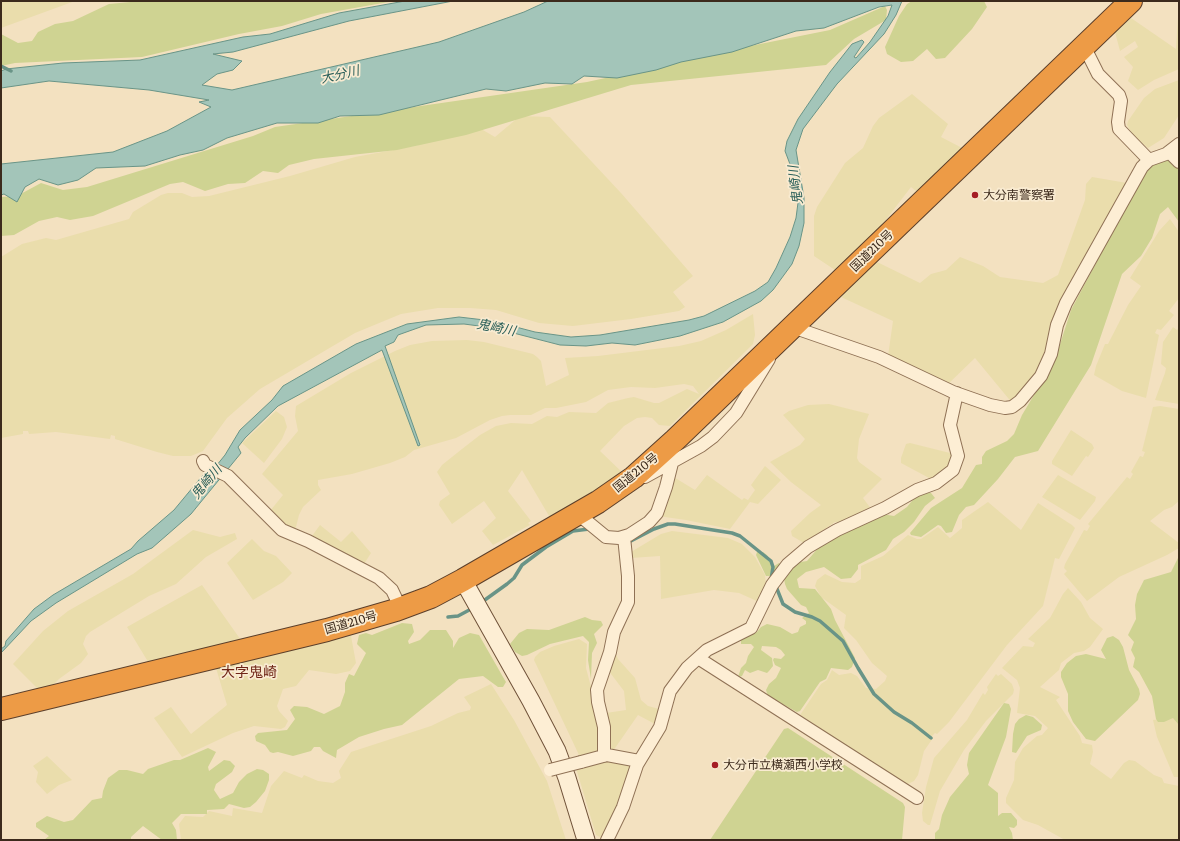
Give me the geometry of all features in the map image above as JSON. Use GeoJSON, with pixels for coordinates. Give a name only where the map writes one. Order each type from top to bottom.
{"type":"FeatureCollection","features":[{"type":"Feature","properties":{"kind":"highway","name":"国道210号"},"geometry":{"type":"LineString","coordinates":[[1,708],[327,630],[400,609],[464,580],[598,502],[626,483],[656,457],[1131,1]]}},
{"type":"Feature","properties":{"kind":"street"},"geometry":{"type":"LineString","coordinates":[[1084,46],[1098,74],[1120,95],[1121,101],[1118,122],[1119,129],[1149,160]]}},
{"type":"Feature","properties":{"kind":"street"},"geometry":{"type":"LineString","coordinates":[[598,502],[672,463],[707,442],[731,420],[788,331],[801,330],[879,357],[939,387],[990,404],[1010,408],[1035,384],[1045,368],[1051,354],[1059,318],[1139,173],[1149,160],[1169,152],[1179,144]]}},
{"type":"Feature","properties":{"kind":"street"},"geometry":{"type":"LineString","coordinates":[[1169,152],[1179,162]]}},
{"type":"Feature","properties":{"kind":"street"},"geometry":{"type":"LineString","coordinates":[[607,840],[623,807],[640,761],[660,727],[670,691],[681,675],[706,650],[751,628],[769,590],[777,578],[788,564],[808,546],[837,530],[885,508],[917,490],[936,483],[951,473],[958,456],[950,427],[957,393]]}},
{"type":"Feature","properties":{"kind":"street"},"geometry":{"type":"LineString","coordinates":[[204,463],[226,474],[282,530],[308,541],[379,578],[392,590],[400,609]]}},
{"type":"Feature","properties":{"kind":"street"},"geometry":{"type":"LineString","coordinates":[[578,514],[606,537],[624,537],[642,528],[657,513],[672,463]]}},
{"type":"Feature","properties":{"kind":"street"},"geometry":{"type":"LineString","coordinates":[[604,756],[604,727],[598,702],[598,690],[610,652],[612,637],[628,602],[628,576],[624,537]]}},
{"type":"Feature","properties":{"kind":"street"},"geometry":{"type":"LineString","coordinates":[[464,580],[557,751],[586,840]]}},
{"type":"Feature","properties":{"kind":"street"},"geometry":{"type":"LineString","coordinates":[[698,658],[917,798]]}},
{"type":"Feature","properties":{"kind":"street"},"geometry":{"type":"LineString","coordinates":[[550,770],[604,756],[640,761]]}},
{"type":"Feature","properties":{"kind":"shaded area"},"geometry":{"type":"Polygon","coordinates":[[[1,1],[75,1],[1,28],[1,1]]]}},
{"type":"Feature","properties":{"kind":"shaded area"},"geometry":{"type":"Polygon","coordinates":[[[1179,1],[1179,69],[1154,80],[1138,90],[1128,81],[1133,67],[1124,57],[1138,47],[1135,41],[1120,51],[1115,32],[1131,18],[1176,49],[1179,1]]]}},
{"type":"Feature","properties":{"kind":"shaded area"},"geometry":{"type":"Polygon","coordinates":[[[1179,80],[1179,115],[1164,138],[1148,148],[1133,135],[1127,125],[1128,121],[1144,98],[1155,89],[1179,80]]]}},
{"type":"Feature","properties":{"kind":"shaded area"},"geometry":{"type":"Polygon","coordinates":[[[912,94],[948,124],[941,137],[966,150],[920,194],[911,187],[865,247],[838,272],[814,256],[814,216],[817,207],[845,163],[863,148],[873,126],[879,118],[912,94]]]}},
{"type":"Feature","properties":{"kind":"shaded area"},"geometry":{"type":"Polygon","coordinates":[[[520,116],[550,117],[621,193],[693,276],[673,292],[685,307],[679,311],[573,326],[539,323],[496,310],[470,308],[438,308],[401,314],[355,333],[260,389],[227,418],[203,451],[191,456],[173,456],[157,452],[115,439],[115,436],[111,435],[110,439],[56,432],[29,434],[28,431],[23,431],[23,434],[1,438],[1,257],[22,244],[46,238],[56,240],[129,219],[133,212],[161,195],[168,193],[182,193],[192,197],[209,196],[290,176],[355,157],[415,146],[476,126],[495,137],[520,116]]]}},
{"type":"Feature","properties":{"kind":"shaded area"},"geometry":{"type":"Polygon","coordinates":[[[1092,177],[1127,183],[1032,381],[1013,404],[975,358],[946,386],[888,356],[893,321],[841,297],[875,261],[920,283],[931,274],[946,270],[960,257],[983,266],[1000,277],[1043,283],[1058,275],[1085,200],[1086,184],[1092,177]]]}},
{"type":"Feature","properties":{"kind":"shaded area"},"geometry":{"type":"Polygon","coordinates":[[[1170,219],[1179,232],[1179,298],[1169,311],[1174,315],[1161,330],[1157,329],[1155,333],[1159,335],[1146,398],[1122,391],[1094,375],[1105,344],[1108,344],[1128,305],[1141,286],[1130,278],[1159,231],[1170,219]]]}},
{"type":"Feature","properties":{"kind":"shaded area"},"geometry":{"type":"Polygon","coordinates":[[[753,314],[755,335],[753,344],[670,426],[659,425],[652,418],[645,417],[637,418],[624,426],[600,451],[625,475],[552,521],[522,470],[508,491],[531,521],[528,523],[530,525],[493,545],[482,531],[496,518],[484,501],[452,524],[439,505],[440,501],[450,494],[437,472],[442,465],[462,449],[480,435],[496,426],[511,423],[532,424],[547,416],[557,417],[569,412],[596,413],[608,403],[634,397],[659,403],[687,389],[699,394],[693,386],[684,384],[655,388],[631,387],[608,390],[586,402],[556,408],[545,408],[531,415],[502,416],[490,420],[456,438],[414,450],[405,457],[390,463],[352,474],[318,480],[318,485],[321,490],[303,507],[299,515],[295,531],[290,530],[270,511],[283,495],[262,474],[298,431],[295,416],[296,406],[351,373],[395,351],[410,345],[432,341],[467,340],[484,342],[533,354],[541,361],[546,386],[569,375],[565,358],[598,356],[679,346],[701,341],[726,330],[753,314]]]}},
{"type":"Feature","properties":{"kind":"shaded area"},"geometry":{"type":"Polygon","coordinates":[[[1173,327],[1177,330],[1179,328],[1179,404],[1155,400],[1166,368],[1161,364],[1163,342],[1173,327]]]}},
{"type":"Feature","properties":{"kind":"shaded area"},"geometry":{"type":"Polygon","coordinates":[[[829,404],[869,414],[859,439],[857,458],[859,462],[882,479],[863,498],[872,510],[839,523],[835,522],[804,543],[792,536],[791,531],[821,505],[791,482],[770,462],[800,445],[805,439],[783,415],[789,411],[808,405],[829,404]]]}},
{"type":"Feature","properties":{"kind":"shaded area"},"geometry":{"type":"Polygon","coordinates":[[[1160,406],[1179,409],[1179,501],[1150,521],[1179,543],[1179,548],[1119,577],[1087,601],[1064,574],[1067,571],[1064,568],[1065,564],[1084,530],[1087,531],[1090,526],[1088,524],[1127,477],[1130,479],[1133,474],[1131,472],[1140,456],[1143,457],[1145,452],[1142,451],[1153,407],[1160,406]]]}},
{"type":"Feature","properties":{"kind":"shaded area"},"geometry":{"type":"Polygon","coordinates":[[[276,411],[284,417],[287,427],[282,439],[264,463],[242,443],[276,411]]]}},
{"type":"Feature","properties":{"kind":"shaded area"},"geometry":{"type":"Polygon","coordinates":[[[1071,430],[1092,444],[1094,448],[1088,457],[1086,456],[1072,476],[1052,464],[1052,461],[1071,430]]]}},
{"type":"Feature","properties":{"kind":"shaded area"},"geometry":{"type":"Polygon","coordinates":[[[910,443],[950,453],[952,455],[948,470],[931,479],[901,463],[901,458],[906,444],[910,443]]]}},
{"type":"Feature","properties":{"kind":"shaded area"},"geometry":{"type":"Polygon","coordinates":[[[765,466],[781,480],[758,504],[750,502],[730,529],[658,516],[672,476],[695,490],[707,475],[742,500],[744,498],[748,500],[755,490],[751,485],[765,466]]]}},
{"type":"Feature","properties":{"kind":"shaded area"},"geometry":{"type":"Polygon","coordinates":[[[1058,475],[1096,497],[1095,501],[1080,520],[1042,497],[1058,475]]]}},
{"type":"Feature","properties":{"kind":"shaded area"},"geometry":{"type":"Polygon","coordinates":[[[988,502],[1021,530],[1038,503],[1075,528],[1059,559],[1055,558],[1043,606],[1007,645],[949,722],[937,734],[935,733],[932,736],[933,738],[924,751],[918,775],[914,781],[906,785],[800,715],[821,684],[827,680],[832,670],[839,675],[851,673],[857,676],[866,688],[876,689],[885,681],[887,676],[872,663],[856,640],[844,628],[846,615],[821,597],[815,586],[817,580],[825,574],[842,582],[855,583],[861,579],[861,566],[883,556],[908,535],[921,539],[938,527],[950,538],[962,528],[962,520],[988,502]]]}},
{"type":"Feature","properties":{"kind":"shaded area"},"geometry":{"type":"Polygon","coordinates":[[[320,525],[341,542],[352,531],[371,553],[364,564],[312,536],[320,525]]]}},
{"type":"Feature","properties":{"kind":"shaded area"},"geometry":{"type":"Polygon","coordinates":[[[193,530],[220,537],[235,533],[237,539],[206,557],[176,584],[149,596],[90,632],[86,636],[83,644],[88,654],[81,663],[59,679],[51,687],[39,690],[13,664],[43,631],[68,611],[133,574],[193,530]]]}},
{"type":"Feature","properties":{"kind":"shaded area"},"geometry":{"type":"Polygon","coordinates":[[[672,531],[728,538],[742,544],[755,557],[765,575],[766,585],[759,602],[739,593],[714,590],[661,599],[660,556],[631,558],[631,552],[661,534],[672,531]]]}},
{"type":"Feature","properties":{"kind":"shaded area"},"geometry":{"type":"Polygon","coordinates":[[[252,539],[264,551],[276,556],[292,573],[283,582],[253,600],[227,563],[252,539]]]}},
{"type":"Feature","properties":{"kind":"shaded area"},"geometry":{"type":"Polygon","coordinates":[[[202,585],[243,643],[150,665],[127,627],[202,585]]]}},
{"type":"Feature","properties":{"kind":"shaded area"},"geometry":{"type":"Polygon","coordinates":[[[1068,588],[1081,602],[1090,618],[1103,629],[1090,647],[1084,651],[1074,653],[1061,663],[1059,670],[1040,687],[1060,697],[1056,700],[1080,736],[1082,743],[1092,745],[1093,752],[1090,764],[1111,779],[1124,763],[1129,760],[1135,761],[1154,775],[1162,778],[1164,783],[1179,786],[1179,840],[1065,840],[1038,825],[1023,820],[1006,803],[1006,798],[1014,780],[1015,762],[1023,748],[1037,736],[1042,735],[1048,728],[1035,716],[1017,713],[1020,688],[1017,680],[1002,668],[1023,646],[1033,647],[1035,643],[1028,639],[1050,618],[1063,594],[1068,588]]]}},
{"type":"Feature","properties":{"kind":"shaded area"},"geometry":{"type":"Polygon","coordinates":[[[351,636],[356,663],[350,671],[336,674],[309,670],[296,686],[283,689],[277,706],[279,711],[288,721],[285,727],[281,729],[254,726],[233,733],[182,757],[154,718],[171,707],[191,734],[227,705],[216,668],[351,636]]]}},
{"type":"Feature","properties":{"kind":"shaded area"},"geometry":{"type":"Polygon","coordinates":[[[579,639],[587,644],[586,668],[599,717],[599,749],[595,753],[582,755],[579,755],[534,660],[540,652],[554,646],[579,639]]]}},
{"type":"Feature","properties":{"kind":"shaded area"},"geometry":{"type":"Polygon","coordinates":[[[614,649],[618,659],[635,678],[641,700],[648,706],[659,709],[655,724],[638,715],[613,751],[607,749],[606,713],[626,710],[624,691],[608,670],[614,649]]]}},
{"type":"Feature","properties":{"kind":"shaded area"},"geometry":{"type":"Polygon","coordinates":[[[996,674],[998,676],[1001,674],[1012,684],[1014,690],[1013,694],[986,721],[964,750],[940,791],[930,825],[928,825],[923,821],[922,813],[926,787],[934,758],[967,720],[983,693],[985,695],[988,690],[987,687],[996,674]]]}},
{"type":"Feature","properties":{"kind":"shaded area"},"geometry":{"type":"Polygon","coordinates":[[[491,684],[514,720],[547,781],[566,840],[181,840],[179,824],[185,816],[203,817],[209,811],[232,816],[233,808],[262,813],[271,786],[284,771],[302,778],[304,775],[318,781],[333,783],[341,778],[339,771],[351,752],[431,726],[458,713],[470,710],[471,707],[464,697],[491,684]]]}},
{"type":"Feature","properties":{"kind":"shaded area"},"geometry":{"type":"Polygon","coordinates":[[[1177,717],[1179,719],[1179,777],[1174,777],[1157,737],[1153,720],[1177,717]]]}},
{"type":"Feature","properties":{"kind":"shaded area"},"geometry":{"type":"Polygon","coordinates":[[[47,756],[72,780],[59,785],[47,794],[36,782],[38,772],[33,766],[47,756]]]}},
{"type":"Feature","properties":{"kind":"shaded area"},"geometry":{"type":"Polygon","coordinates":[[[603,760],[634,762],[627,789],[604,834],[600,837],[596,835],[576,768],[603,760]]]}},
{"type":"Feature","properties":{"kind":"green space"},"geometry":{"type":"Polygon","coordinates":[[[141,1],[394,1],[321,14],[282,26],[239,34],[142,57],[15,63],[1,66],[1,34],[18,43],[32,41],[38,32],[55,24],[73,21],[109,4],[141,1]]]}},
{"type":"Feature","properties":{"kind":"green space"},"geometry":{"type":"Polygon","coordinates":[[[912,1],[984,1],[987,7],[972,29],[945,58],[936,59],[927,49],[913,61],[901,62],[887,54],[885,47],[899,16],[907,4],[912,1]]]}},
{"type":"Feature","properties":{"kind":"green space"},"geometry":{"type":"Polygon","coordinates":[[[885,6],[887,10],[886,20],[854,39],[826,65],[631,85],[466,135],[397,150],[314,159],[289,165],[278,173],[263,171],[245,183],[228,184],[205,191],[183,182],[170,184],[93,216],[70,220],[57,217],[39,221],[14,235],[1,236],[1,197],[17,196],[41,183],[63,190],[87,187],[253,136],[275,127],[587,82],[651,68],[670,62],[830,30],[885,6]]]}},
{"type":"Feature","properties":{"kind":"green space"},"geometry":{"type":"Polygon","coordinates":[[[1169,158],[1179,163],[1179,222],[1168,207],[1160,214],[1152,238],[1141,256],[1122,274],[1091,365],[1038,451],[1015,457],[998,479],[974,505],[966,507],[959,515],[952,532],[946,533],[941,526],[938,525],[921,537],[911,535],[910,533],[931,508],[962,488],[976,465],[982,464],[982,457],[986,451],[1007,441],[1014,434],[1022,415],[1055,360],[1071,310],[1146,169],[1156,161],[1169,158]]]}},
{"type":"Feature","properties":{"kind":"green space"},"geometry":{"type":"Polygon","coordinates":[[[925,492],[931,493],[935,498],[925,506],[914,522],[904,532],[893,539],[886,550],[858,565],[858,569],[851,578],[841,579],[824,567],[806,572],[797,579],[799,588],[815,589],[831,609],[835,620],[855,658],[852,667],[848,670],[831,668],[826,679],[820,682],[800,711],[797,712],[768,696],[766,690],[769,684],[776,678],[781,668],[775,665],[773,660],[774,658],[781,659],[785,655],[776,647],[762,646],[761,650],[772,658],[773,666],[767,673],[758,670],[750,673],[745,670],[742,676],[738,677],[741,668],[746,663],[748,656],[754,647],[751,644],[741,644],[741,638],[757,632],[761,627],[767,624],[780,627],[792,634],[798,632],[800,627],[806,624],[806,621],[802,618],[809,613],[806,607],[801,605],[787,589],[785,584],[784,578],[794,563],[807,561],[819,547],[834,537],[882,514],[894,516],[907,507],[916,496],[925,492]]]}},
{"type":"Feature","properties":{"kind":"green space"},"geometry":{"type":"Polygon","coordinates":[[[757,552],[763,552],[767,555],[774,566],[779,563],[781,565],[772,576],[766,576],[756,555],[757,552]]]}},
{"type":"Feature","properties":{"kind":"green space"},"geometry":{"type":"Polygon","coordinates":[[[1179,556],[1179,725],[1173,718],[1164,722],[1158,722],[1156,719],[1152,696],[1139,672],[1133,667],[1135,658],[1131,650],[1134,642],[1128,635],[1136,619],[1135,605],[1137,594],[1144,580],[1171,572],[1179,556]]]}},
{"type":"Feature","properties":{"kind":"green space"},"geometry":{"type":"Polygon","coordinates":[[[585,617],[592,620],[601,621],[603,625],[594,634],[597,643],[592,653],[591,679],[588,660],[589,642],[583,636],[550,644],[522,656],[515,652],[510,644],[519,633],[527,629],[549,630],[585,617]]]}},
{"type":"Feature","properties":{"kind":"green space"},"geometry":{"type":"Polygon","coordinates":[[[402,623],[412,624],[414,632],[408,641],[409,644],[420,640],[430,630],[446,630],[453,641],[453,648],[459,638],[470,633],[479,635],[506,682],[503,687],[498,687],[483,676],[459,679],[402,725],[359,737],[337,750],[336,758],[323,751],[320,747],[314,747],[311,751],[293,756],[278,752],[273,753],[270,752],[265,745],[256,741],[255,736],[258,733],[287,730],[295,719],[290,710],[294,706],[307,707],[324,714],[340,706],[345,692],[345,683],[349,674],[354,676],[366,653],[357,644],[359,635],[366,633],[372,635],[402,623]]]}},
{"type":"Feature","properties":{"kind":"green space"},"geometry":{"type":"Polygon","coordinates":[[[1113,636],[1119,640],[1123,647],[1129,670],[1140,694],[1138,700],[1095,741],[1086,739],[1073,722],[1068,711],[1068,694],[1061,677],[1061,672],[1067,663],[1076,656],[1086,654],[1106,659],[1101,650],[1107,638],[1113,636]]]}},
{"type":"Feature","properties":{"kind":"green space"},"geometry":{"type":"Polygon","coordinates":[[[1004,703],[1009,704],[1011,709],[1006,737],[988,785],[998,793],[998,816],[1002,813],[1011,813],[1017,820],[1017,825],[1014,828],[1009,827],[1013,840],[935,840],[935,833],[939,829],[942,815],[950,797],[969,774],[967,765],[969,753],[1004,703]]]}},
{"type":"Feature","properties":{"kind":"green space"},"geometry":{"type":"Polygon","coordinates":[[[1026,715],[1033,717],[1042,725],[1041,730],[1027,736],[1016,753],[1012,752],[1015,724],[1019,719],[1026,715]]]}},
{"type":"Feature","properties":{"kind":"green space"},"geometry":{"type":"Polygon","coordinates":[[[788,728],[903,803],[905,807],[902,840],[710,840],[784,729],[788,728]]]}},
{"type":"Feature","properties":{"kind":"green space"},"geometry":{"type":"Polygon","coordinates":[[[208,748],[216,752],[208,767],[209,771],[224,760],[230,761],[235,766],[232,772],[216,784],[214,790],[220,799],[233,793],[239,782],[247,774],[257,769],[263,770],[269,774],[269,780],[265,791],[250,807],[244,808],[229,804],[224,809],[207,810],[207,814],[181,814],[172,823],[176,830],[177,840],[162,840],[143,826],[131,837],[131,840],[44,840],[49,836],[36,827],[36,823],[47,816],[64,822],[73,820],[92,800],[102,798],[108,778],[119,770],[127,770],[143,774],[148,769],[174,760],[180,760],[208,748]]]}},
{"type":"Feature","properties":{"kind":"water"},"geometry":{"type":"Polygon","coordinates":[[[405,1],[453,1],[349,21],[233,52],[213,54],[242,61],[233,70],[217,74],[202,85],[232,90],[439,42],[524,12],[548,1],[902,1],[896,15],[884,34],[837,84],[803,129],[796,150],[804,198],[804,223],[799,246],[792,264],[773,290],[761,301],[723,322],[680,336],[635,345],[612,343],[586,346],[560,345],[494,328],[464,324],[426,325],[398,335],[394,342],[385,346],[420,445],[418,446],[382,350],[278,406],[245,438],[238,447],[241,453],[191,514],[152,548],[137,554],[56,603],[31,621],[1,653],[1,649],[5,646],[6,641],[34,609],[53,595],[131,549],[138,541],[174,510],[203,475],[208,476],[225,455],[240,430],[272,400],[283,386],[356,344],[407,324],[459,317],[493,321],[535,332],[571,337],[600,335],[689,320],[704,316],[755,291],[768,282],[790,237],[796,218],[799,195],[796,180],[785,151],[787,141],[798,119],[830,72],[852,44],[862,40],[864,42],[854,57],[856,58],[870,42],[888,16],[892,5],[879,7],[824,28],[796,31],[732,52],[681,62],[656,70],[617,78],[584,76],[572,84],[545,83],[506,91],[486,89],[379,115],[340,116],[318,123],[277,123],[227,138],[203,150],[180,155],[145,166],[96,168],[78,180],[58,185],[39,179],[25,187],[17,202],[4,194],[1,195],[1,164],[113,152],[167,131],[211,107],[199,102],[209,100],[149,90],[49,81],[1,88],[1,71],[6,69],[63,63],[140,60],[243,37],[270,34],[339,13],[405,1]]]}},
{"type":"Feature","properties":{"kind":"waterway"},"geometry":{"type":"LineString","coordinates":[[1,66],[11,71]]}},
{"type":"Feature","properties":{"kind":"waterway"},"geometry":{"type":"LineString","coordinates":[[627,543],[654,529],[668,524],[732,533],[740,536],[771,561],[773,567],[771,580]]}},
{"type":"Feature","properties":{"kind":"waterway"},"geometry":{"type":"LineString","coordinates":[[482,602],[514,578],[522,565],[546,547],[573,531],[589,529]]}},
{"type":"Feature","properties":{"kind":"waterway"},"geometry":{"type":"LineString","coordinates":[[775,584],[783,604],[795,612],[820,621],[843,641],[874,694],[894,712],[912,723],[931,738]]}},
{"type":"Feature","properties":{"kind":"waterway"},"geometry":{"type":"LineString","coordinates":[[448,617],[458,616],[473,608]]}},
{"type":"Feature","properties":{"kind":"place","name":"大分南警察署"},"geometry":{"type":"Point","coordinates":[975,195]}},
{"type":"Feature","properties":{"kind":"place","name":"大分市立横瀬西小学校"},"geometry":{"type":"Point","coordinates":[715,765]}},
{"type":"Feature","properties":{"kind":"district","name":"大字鬼崎"},"geometry":{"type":"Point","coordinates":[249,673]}},
{"type":"Feature","properties":{"kind":"water label","name":"大分川"},"geometry":{"type":"Point","coordinates":[340,75]}},
{"type":"Feature","properties":{"kind":"water label","name":"鬼崎川"},"geometry":{"type":"Point","coordinates":[796,185]}},
{"type":"Feature","properties":{"kind":"water label","name":"鬼崎川"},"geometry":{"type":"Point","coordinates":[496,328]}},
{"type":"Feature","properties":{"kind":"water label","name":"鬼崎川"},"geometry":{"type":"Point","coordinates":[207,482]}}]}
